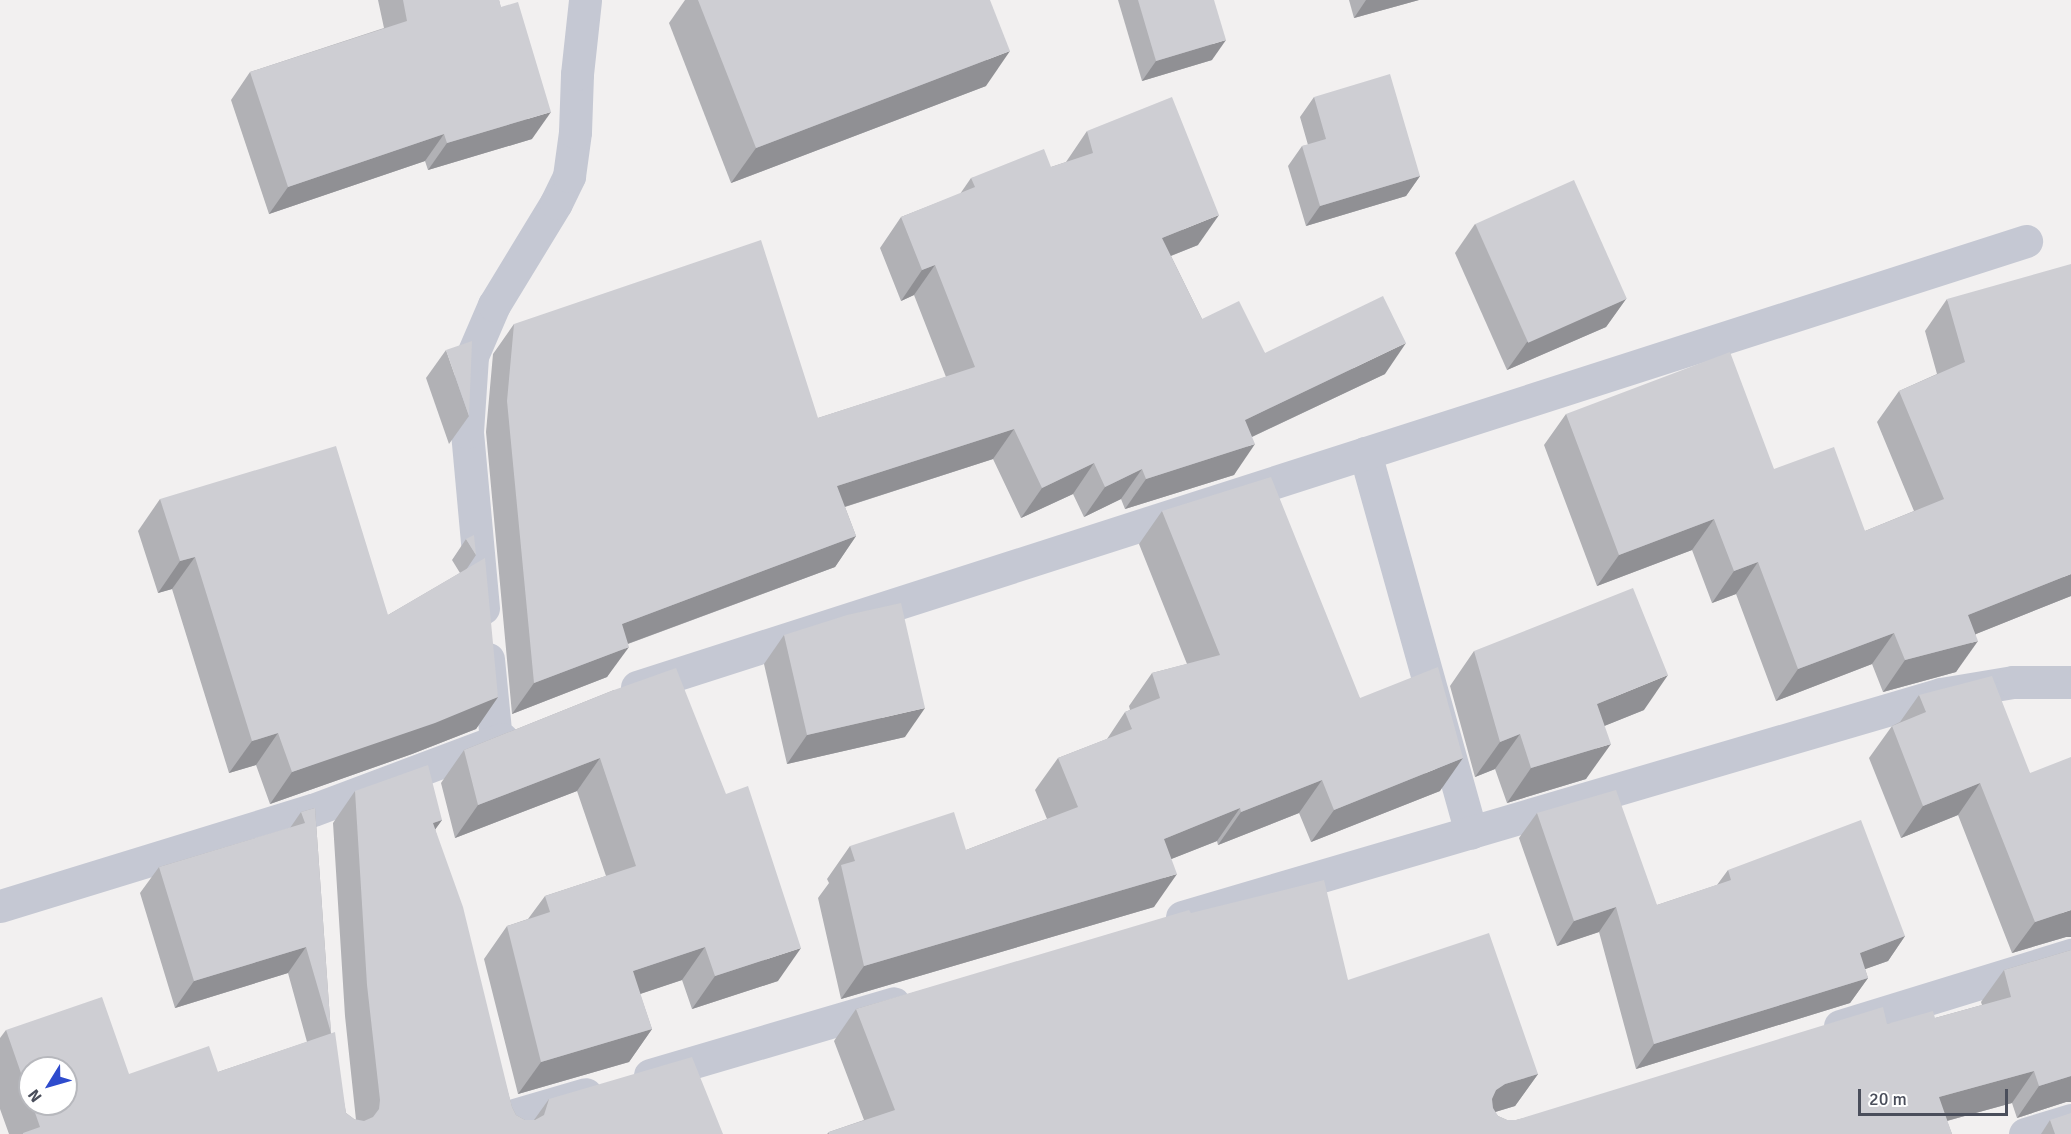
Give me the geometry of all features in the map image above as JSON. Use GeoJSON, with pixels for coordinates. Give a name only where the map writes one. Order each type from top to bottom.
{"type":"FeatureCollection","features":[{"type":"Feature","properties":{"kind":"street"},"geometry":{"type":"LineString","coordinates":[[496,741],[466,432],[472,356],[494,305],[556,203],[569,176],[575,132],[577,74],[585,0]]}},
{"type":"Feature","properties":{"kind":"street"},"geometry":{"type":"LineString","coordinates":[[605,698],[746,650],[2026,241]]}},
{"type":"Feature","properties":{"kind":"street"},"geometry":{"type":"LineString","coordinates":[[1365,453],[1471,832]]}},
{"type":"Feature","properties":{"kind":"street"},"geometry":{"type":"LineString","coordinates":[[1153,926],[1941,694],[2013,682],[2071,682]]}},
{"type":"Feature","properties":{"kind":"street"},"geometry":{"type":"LineString","coordinates":[[0,906],[313,810],[422,784],[496,741],[529,728]]}},
{"type":"Feature","properties":{"kind":"street"},"geometry":{"type":"LineString","coordinates":[[313,810],[315,843]]}},
{"type":"Feature","properties":{"kind":"street"},"geometry":{"type":"LineString","coordinates":[[1808,1035],[2071,955]]}},
{"type":"Feature","properties":{"kind":"street"},"geometry":{"type":"LineString","coordinates":[[496,1084],[506,1126],[925,994]]}},
{"type":"Feature","properties":{"kind":"street"},"geometry":{"type":"LineString","coordinates":[[2025,1134],[2071,1120]]}},
{"type":"Feature","properties":{"kind":"building"},"geometry":{"type":"Polygon","coordinates":[[[403,0],[499,0],[501,7],[518,2],[551,112],[447,143],[444,134],[288,187],[250,72],[407,21],[403,0]]]}},
{"type":"Feature","properties":{"kind":"building"},"geometry":{"type":"Polygon","coordinates":[[[698,0],[990,0],[1010,51],[756,148],[698,0]]]}},
{"type":"Feature","properties":{"kind":"building"},"geometry":{"type":"Polygon","coordinates":[[[1138,0],[1214,0],[1226,40],[1156,61],[1138,0]]]}},
{"type":"Feature","properties":{"kind":"building"},"geometry":{"type":"Polygon","coordinates":[[[1390,74],[1420,176],[1320,206],[1302,146],[1326,139],[1314,97],[1390,74]]]}},
{"type":"Feature","properties":{"kind":"building"},"geometry":{"type":"Polygon","coordinates":[[[1172,97],[1219,215],[1162,238],[1202,319],[1239,301],[1265,353],[1383,296],[1406,343],[1245,420],[1255,444],[1146,479],[1142,469],[1105,487],[1094,463],[1042,488],[1014,429],[837,486],[856,536],[622,624],[629,647],[534,683],[507,401],[514,324],[761,240],[818,418],[975,367],[935,265],[922,270],[901,217],[975,187],[971,178],[1044,149],[1051,167],[1093,153],[1087,131],[1172,97]]]}},
{"type":"Feature","properties":{"kind":"building"},"geometry":{"type":"Polygon","coordinates":[[[1574,180],[1627,299],[1528,343],[1475,224],[1574,180]]]}},
{"type":"Feature","properties":{"kind":"building"},"geometry":{"type":"Polygon","coordinates":[[[2071,264],[2071,574],[1968,615],[1978,641],[1905,660],[1894,633],[1798,669],[1758,562],[1734,571],[1714,519],[1619,555],[1566,414],[1730,352],[1774,469],[1834,447],[1865,531],[1944,499],[1899,391],[1965,362],[1947,299],[2071,264]]]}},
{"type":"Feature","properties":{"kind":"building"},"geometry":{"type":"Polygon","coordinates":[[[472,341],[469,416],[446,350],[472,341]]]}},
{"type":"Feature","properties":{"kind":"building"},"geometry":{"type":"Polygon","coordinates":[[[336,446],[388,615],[485,558],[498,697],[435,723],[292,772],[278,733],[252,741],[195,557],[180,561],[160,499],[336,446]]]}},
{"type":"Feature","properties":{"kind":"building"},"geometry":{"type":"Polygon","coordinates":[[[1271,477],[1360,698],[1438,667],[1463,758],[1334,810],[1322,780],[1241,812],[1240,808],[1164,839],[1177,874],[864,966],[841,865],[855,861],[850,846],[954,812],[966,850],[1078,807],[1058,758],[1132,729],[1125,712],[1160,698],[1152,673],[1220,655],[1162,511],[1271,477]]]}},
{"type":"Feature","properties":{"kind":"building"},"geometry":{"type":"Polygon","coordinates":[[[474,535],[476,555],[466,539],[474,535]]]}},
{"type":"Feature","properties":{"kind":"building"},"geometry":{"type":"Polygon","coordinates":[[[1633,588],[1668,675],[1597,704],[1611,744],[1531,768],[1520,734],[1500,742],[1474,651],[1633,588]]]}},
{"type":"Feature","properties":{"kind":"building"},"geometry":{"type":"Polygon","coordinates":[[[901,603],[925,708],[807,735],[784,635],[847,615],[901,603]]]}},
{"type":"Feature","properties":{"kind":"building"},"geometry":{"type":"Polygon","coordinates":[[[676,668],[726,794],[748,786],[801,948],[715,976],[705,947],[633,971],[652,1029],[541,1062],[507,926],[550,912],[545,896],[636,866],[600,758],[478,805],[464,750],[614,690],[676,668]]]}},
{"type":"Feature","properties":{"kind":"building"},"geometry":{"type":"Polygon","coordinates":[[[1992,676],[2030,773],[2071,757],[2071,910],[2035,922],[1980,783],[1923,806],[1892,726],[1926,712],[1919,695],[1992,676]]]}},
{"type":"Feature","properties":{"kind":"building"},"geometry":{"type":"Polygon","coordinates":[[[428,765],[442,820],[433,823],[463,907],[512,1107],[516,1115],[525,1120],[535,1120],[544,1115],[549,1099],[692,1057],[723,1134],[23,1134],[40,1127],[36,1116],[78,1116],[78,1056],[18,1056],[18,1064],[6,1030],[102,997],[129,1074],[209,1046],[218,1072],[335,1032],[346,1113],[354,1119],[364,1121],[373,1117],[379,1109],[380,1100],[367,985],[355,791],[428,765]]]}},
{"type":"Feature","properties":{"kind":"building"},"geometry":{"type":"Polygon","coordinates":[[[1616,790],[1657,905],[1731,880],[1728,870],[1861,820],[1905,936],[1860,953],[1868,978],[1654,1044],[1616,907],[1574,921],[1537,813],[1616,790]]]}},
{"type":"Feature","properties":{"kind":"building"},"geometry":{"type":"Polygon","coordinates":[[[315,808],[331,1033],[306,947],[194,981],[159,867],[305,823],[301,812],[315,808]]]}},
{"type":"Feature","properties":{"kind":"building"},"geometry":{"type":"Polygon","coordinates":[[[1324,880],[1348,980],[1489,933],[1538,1074],[1505,1084],[1496,1090],[1492,1099],[1493,1108],[1498,1116],[1507,1120],[1516,1120],[1883,1007],[1887,1024],[1933,1011],[1935,1018],[2011,997],[2004,970],[2071,950],[2071,1076],[2039,1086],[2034,1071],[1939,1097],[1952,1134],[829,1134],[829,1132],[895,1110],[856,1009],[1189,910],[1191,913],[1324,880]]]}},
{"type":"Feature","properties":{"kind":"building"},"geometry":{"type":"Polygon","coordinates":[[[2071,1113],[2071,1134],[2055,1134],[2050,1120],[2071,1113]]]}}]}
